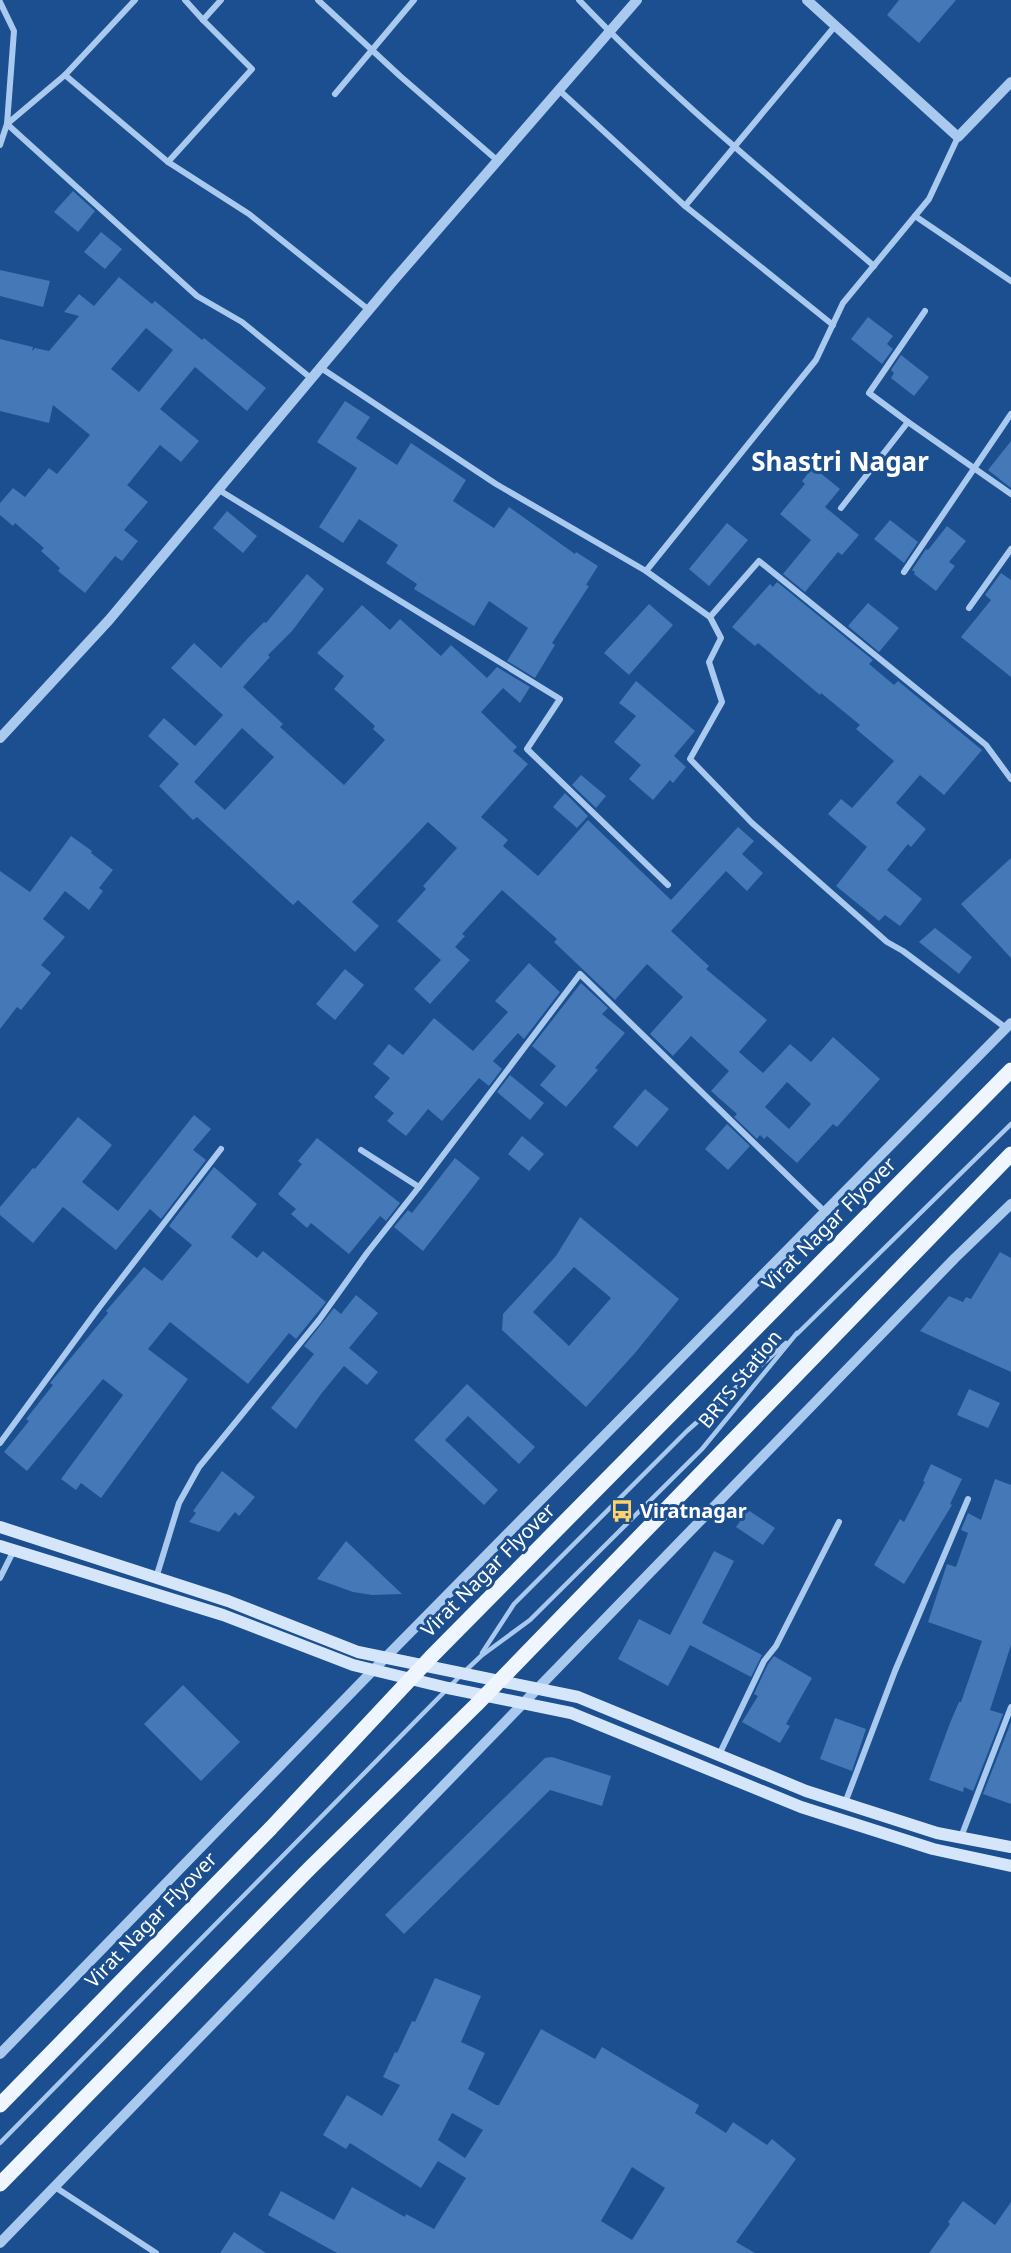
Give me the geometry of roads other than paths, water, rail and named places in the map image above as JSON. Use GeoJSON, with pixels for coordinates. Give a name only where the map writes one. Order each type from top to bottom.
{"type":"FeatureCollection","features":[{"type":"Feature","properties":{"kind":"main road","name":"Virat Nagar Flyover"},"geometry":{"type":"LineString","coordinates":[[0,2105],[271,1828],[430,1657],[1011,1071]]}},
{"type":"Feature","properties":{"kind":"main road"},"geometry":{"type":"LineString","coordinates":[[0,2184],[285,1894],[484,1696],[1011,1154]]}},
{"type":"Feature","properties":{"kind":"main road"},"geometry":{"type":"LineString","coordinates":[[0,1527],[228,1601],[358,1652],[462,1674],[539,1687],[578,1697],[807,1791],[937,1833],[1011,1847]]}},
{"type":"Feature","properties":{"kind":"main road"},"geometry":{"type":"LineString","coordinates":[[0,1546],[223,1615],[353,1665],[448,1688],[572,1713],[801,1807],[933,1849],[1011,1866]]}},
{"type":"Feature","properties":{"kind":"street"},"geometry":{"type":"LineString","coordinates":[[7,124],[65,75],[135,0]]}},
{"type":"Feature","properties":{"kind":"street"},"geometry":{"type":"LineString","coordinates":[[168,162],[252,69],[185,0]]}},
{"type":"Feature","properties":{"kind":"street"},"geometry":{"type":"LineString","coordinates":[[203,20],[220,0]]}},
{"type":"Feature","properties":{"kind":"street"},"geometry":{"type":"LineString","coordinates":[[318,0],[371,50],[498,161]]}},
{"type":"Feature","properties":{"kind":"street"},"geometry":{"type":"LineString","coordinates":[[335,94],[414,0]]}},
{"type":"Feature","properties":{"kind":"street"},"geometry":{"type":"LineString","coordinates":[[579,0],[609,32],[735,146],[874,266]]}},
{"type":"Feature","properties":{"kind":"street"},"geometry":{"type":"LineString","coordinates":[[1,734],[109,620],[369,310],[637,0]]}},
{"type":"Feature","properties":{"kind":"street"},"geometry":{"type":"LineString","coordinates":[[807,0],[958,137]]}},
{"type":"Feature","properties":{"kind":"street"},"geometry":{"type":"LineString","coordinates":[[0,2],[14,31],[7,124],[0,145]]}},
{"type":"Feature","properties":{"kind":"street"},"geometry":{"type":"LineString","coordinates":[[685,206],[835,26]]}},
{"type":"Feature","properties":{"kind":"street"},"geometry":{"type":"LineString","coordinates":[[65,75],[168,162],[249,214],[369,310]]}},
{"type":"Feature","properties":{"kind":"street"},"geometry":{"type":"LineString","coordinates":[[646,571],[816,360],[843,303],[929,199],[958,137],[1011,82]]}},
{"type":"Feature","properties":{"kind":"street"},"geometry":{"type":"LineString","coordinates":[[559,90],[685,206],[833,325]]}},
{"type":"Feature","properties":{"kind":"street"},"geometry":{"type":"LineString","coordinates":[[7,124],[197,296],[242,322],[312,379]]}},
{"type":"Feature","properties":{"kind":"street"},"geometry":{"type":"LineString","coordinates":[[915,216],[1011,281]]}},
{"type":"Feature","properties":{"kind":"street"},"geometry":{"type":"LineString","coordinates":[[925,311],[868,393],[1011,494]]}},
{"type":"Feature","properties":{"kind":"street"},"geometry":{"type":"LineString","coordinates":[[0,2054],[385,1658],[1008,1025],[887,942],[752,823],[690,759],[722,702],[709,662],[721,638],[710,617],[646,571],[496,484],[321,368]]}},
{"type":"Feature","properties":{"kind":"street"},"geometry":{"type":"LineString","coordinates":[[904,572],[1011,414]]}},
{"type":"Feature","properties":{"kind":"street"},"geometry":{"type":"LineString","coordinates":[[841,508],[908,422]]}},
{"type":"Feature","properties":{"kind":"street"},"geometry":{"type":"LineString","coordinates":[[219,490],[560,699],[527,749],[668,885]]}},
{"type":"Feature","properties":{"kind":"street"},"geometry":{"type":"LineString","coordinates":[[969,608],[1011,549]]}},
{"type":"Feature","properties":{"kind":"street"},"geometry":{"type":"LineString","coordinates":[[710,617],[759,561],[986,745],[1011,779]]}},
{"type":"Feature","properties":{"kind":"street"},"geometry":{"type":"LineString","coordinates":[[156,1578],[179,1503],[199,1467],[319,1320],[580,974],[825,1211]]}},
{"type":"Feature","properties":{"kind":"street"},"geometry":{"type":"LineString","coordinates":[[0,1443],[98,1309],[221,1149]]}},
{"type":"Feature","properties":{"kind":"street"},"geometry":{"type":"LineString","coordinates":[[361,1150],[419,1187]]}},
{"type":"Feature","properties":{"kind":"street"},"geometry":{"type":"LineString","coordinates":[[0,2243],[1011,1204]]}},
{"type":"Feature","properties":{"kind":"street"},"geometry":{"type":"LineString","coordinates":[[845,1803],[895,1671],[968,1499]]}},
{"type":"Feature","properties":{"kind":"street"},"geometry":{"type":"LineString","coordinates":[[719,1755],[764,1661],[776,1646],[839,1522]]}},
{"type":"Feature","properties":{"kind":"street"},"geometry":{"type":"LineString","coordinates":[[0,1578],[14,1550]]}},
{"type":"Feature","properties":{"kind":"street"},"geometry":{"type":"LineString","coordinates":[[960,1838],[1011,1707]]}},
{"type":"Feature","properties":{"kind":"street"},"geometry":{"type":"LineString","coordinates":[[55,2187],[156,2253]]}},
{"type":"Feature","properties":{"kind":"lane"},"geometry":{"type":"LineString","coordinates":[[797,1334],[1011,1124]]}},
{"type":"Feature","properties":{"kind":"lane","name":"BRTS Station"},"geometry":{"type":"LineString","coordinates":[[481,1656],[522,1596],[687,1431],[797,1334]]}},
{"type":"Feature","properties":{"kind":"lane","name":"BRTS Station"},"geometry":{"type":"LineString","coordinates":[[481,1656],[530,1620],[702,1449],[797,1334]]}},
{"type":"Feature","properties":{"kind":"lane"},"geometry":{"type":"LineString","coordinates":[[0,2143],[481,1656]]}},
{"type":"Feature","properties":{"kind":"place","name":"Viratnagar"},"geometry":{"type":"Point","coordinates":[622,1511]}},
{"type":"Feature","properties":{"kind":"district","name":"Shastri Nagar"},"geometry":{"type":"Point","coordinates":[840,462]}}]}
